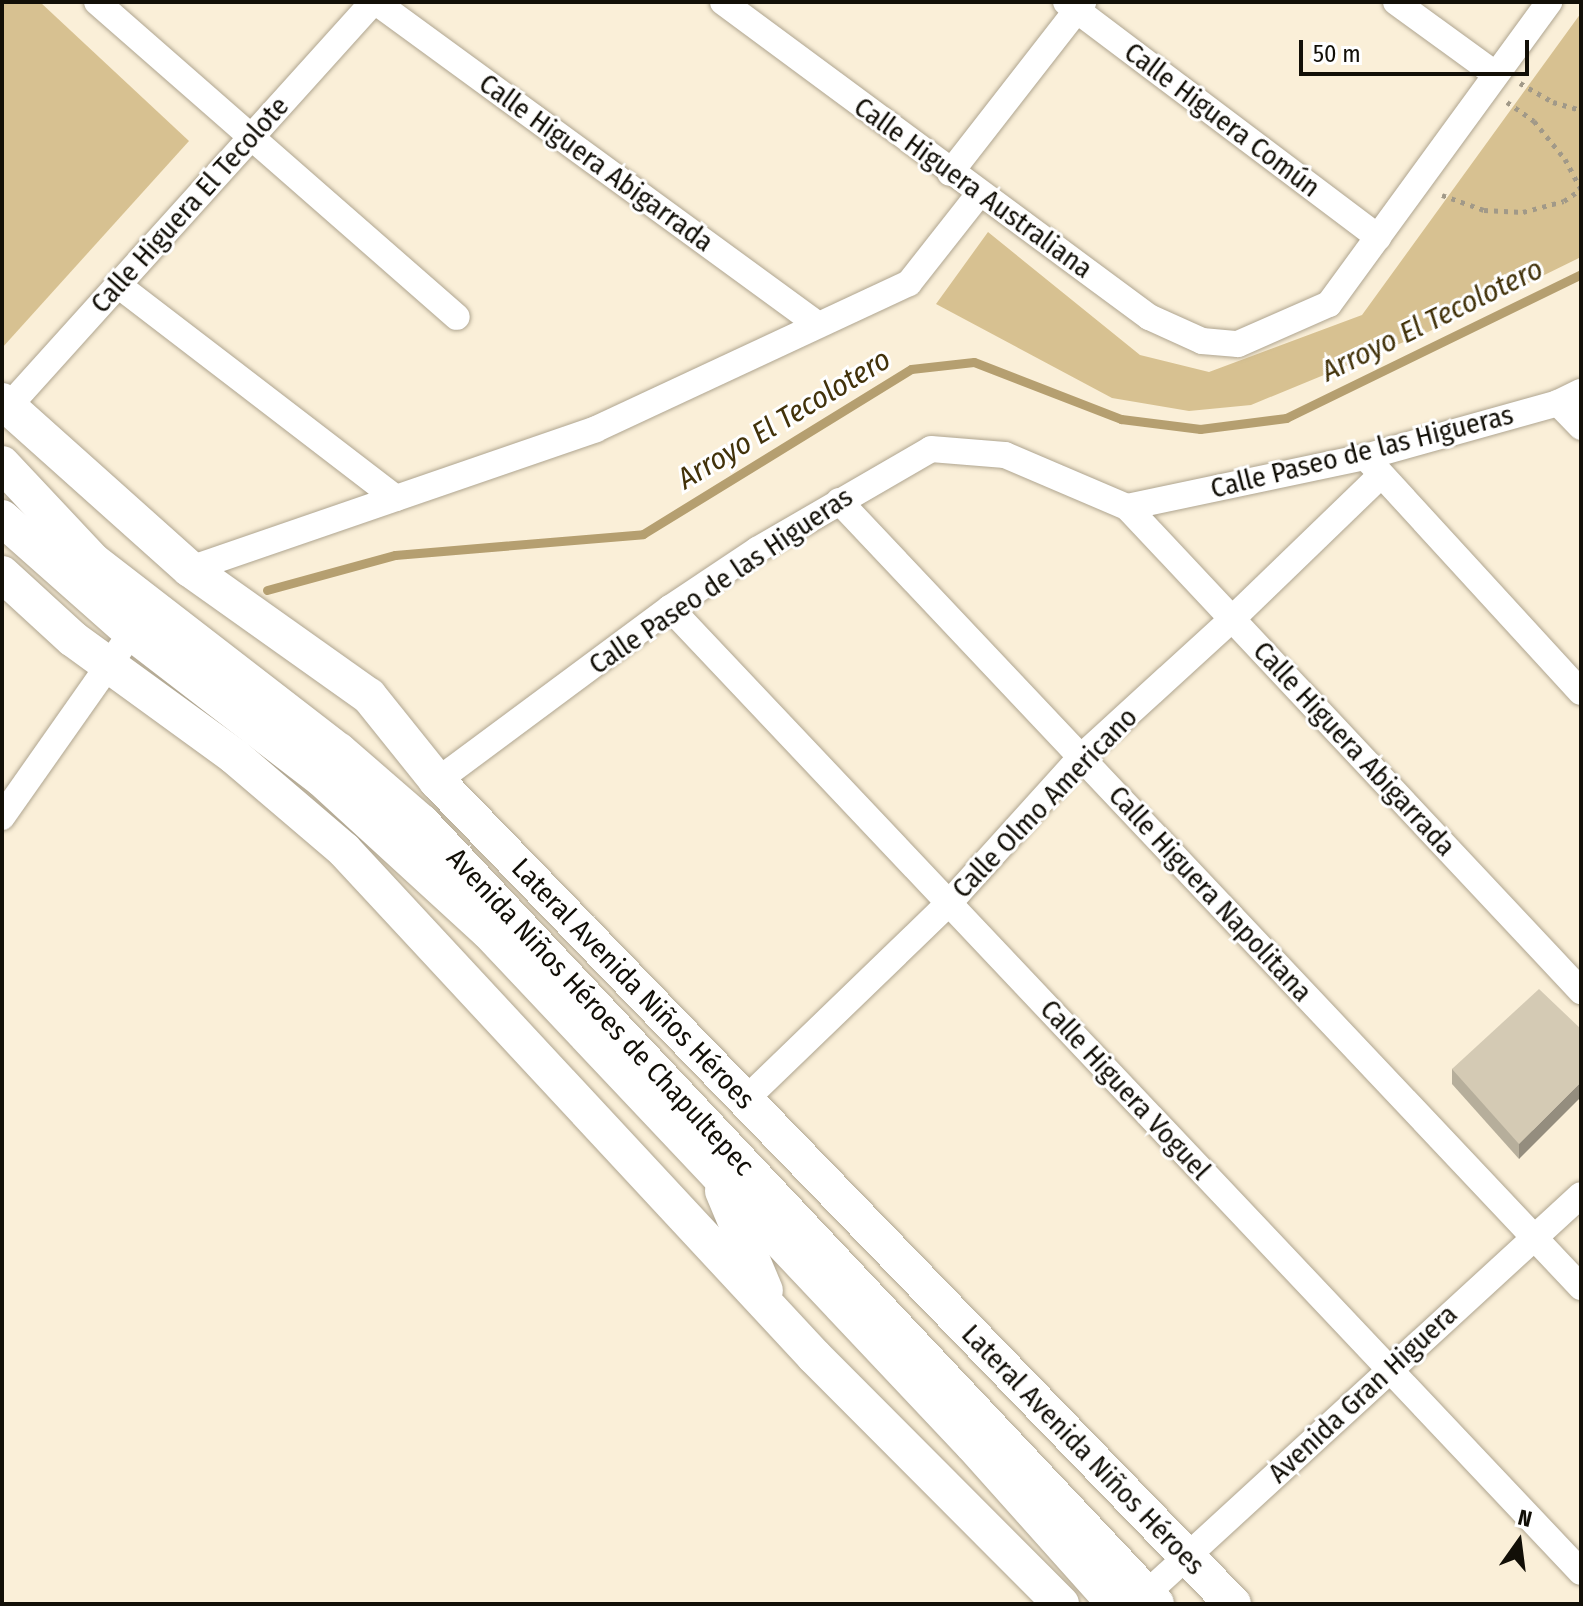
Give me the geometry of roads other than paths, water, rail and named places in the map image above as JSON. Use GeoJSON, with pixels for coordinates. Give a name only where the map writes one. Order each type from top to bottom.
{"type":"FeatureCollection","features":[{"type":"Feature","properties":{"kind":"main road","name":"Lateral Avenida Niños Héroes"},"geometry":{"type":"LineString","coordinates":[[5,404],[190,569],[369,696],[437,781],[1233,1604]]}},
{"type":"Feature","properties":{"kind":"main road","name":"Avenida Niños Héroes de Chapultepec"},"geometry":{"type":"LineString","coordinates":[[2,464],[93,561],[141,618],[489,932],[973,1445],[1130,1602]]}},
{"type":"Feature","properties":{"kind":"main road","name":"Avenida Niños Héroes de Chapultepec"},"geometry":{"type":"LineString","coordinates":[[2,518],[141,618],[339,751],[421,822],[895,1323],[1130,1602]]}},
{"type":"Feature","properties":{"kind":"main road"},"geometry":{"type":"LineString","coordinates":[[2,574],[108,665],[234,756],[344,850],[775,1314],[1061,1604]]}},
{"type":"Feature","properties":{"kind":"main road"},"geometry":{"type":"LineString","coordinates":[[344,850],[489,932]]}},
{"type":"Feature","properties":{"kind":"main road"},"geometry":{"type":"LineString","coordinates":[[611,961],[664,1080]]}},
{"type":"Feature","properties":{"kind":"main road"},"geometry":{"type":"LineString","coordinates":[[715,1171],[775,1314]]}},
{"type":"Feature","properties":{"kind":"main road"},"geometry":{"type":"LineString","coordinates":[[895,1323],[1025,1391]]}},
{"type":"Feature","properties":{"kind":"street"},"geometry":{"type":"LineString","coordinates":[[97,2],[457,317]]}},
{"type":"Feature","properties":{"kind":"street","name":"Calle Higuera El Tecolote"},"geometry":{"type":"LineString","coordinates":[[5,404],[118,285],[374,2]]}},
{"type":"Feature","properties":{"kind":"street","name":"Calle Higuera Abigarrada"},"geometry":{"type":"LineString","coordinates":[[374,2],[817,324]]}},
{"type":"Feature","properties":{"kind":"street","name":"Calle Higuera Australiana"},"geometry":{"type":"LineString","coordinates":[[723,2],[950,173],[1149,317],[1202,341],[1238,344],[1329,304],[1378,237]]}},
{"type":"Feature","properties":{"kind":"street"},"geometry":{"type":"LineString","coordinates":[[1396,2],[1507,78]]}},
{"type":"Feature","properties":{"kind":"street"},"geometry":{"type":"LineString","coordinates":[[1378,237],[1507,78],[1549,2]]}},
{"type":"Feature","properties":{"kind":"street"},"geometry":{"type":"LineString","coordinates":[[950,173],[1075,5]]}},
{"type":"Feature","properties":{"kind":"street","name":"Calle Higuera Común"},"geometry":{"type":"LineString","coordinates":[[1075,5],[1378,237]]}},
{"type":"Feature","properties":{"kind":"street"},"geometry":{"type":"LineString","coordinates":[[190,569],[596,429],[909,283],[979,194]]}},
{"type":"Feature","properties":{"kind":"street"},"geometry":{"type":"LineString","coordinates":[[118,285],[396,498]]}},
{"type":"Feature","properties":{"kind":"street"},"geometry":{"type":"LineString","coordinates":[[1570,398],[1581,427]]}},
{"type":"Feature","properties":{"kind":"street","name":"Calle Paseo de las Higueras"},"geometry":{"type":"LineString","coordinates":[[437,781],[670,608],[839,501],[931,449],[1005,455],[1127,507],[1373,466],[1570,398]]}},
{"type":"Feature","properties":{"kind":"street"},"geometry":{"type":"LineString","coordinates":[[1373,466],[1581,692]]}},
{"type":"Feature","properties":{"kind":"street","name":"Calle Olmo Americano"},"geometry":{"type":"LineString","coordinates":[[745,1100],[949,903],[1081,757],[1232,619],[1373,466]]}},
{"type":"Feature","properties":{"kind":"street","name":"Calle Higuera Napolitana"},"geometry":{"type":"LineString","coordinates":[[839,501],[1581,1287]]}},
{"type":"Feature","properties":{"kind":"street","name":"Calle Higuera Abigarrada"},"geometry":{"type":"LineString","coordinates":[[1127,507],[1581,991]]}},
{"type":"Feature","properties":{"kind":"street","name":"Calle Higuera Voguel"},"geometry":{"type":"LineString","coordinates":[[670,608],[1581,1572]]}},
{"type":"Feature","properties":{"kind":"street"},"geometry":{"type":"LineString","coordinates":[[2,817],[141,618]]}},
{"type":"Feature","properties":{"kind":"street","name":"Avenida Gran Higuera"},"geometry":{"type":"LineString","coordinates":[[1130,1602],[1188,1556],[1581,1195]]}},
{"type":"Feature","properties":{"kind":"waterway","name":"Arroyo El Tecolotero"},"geometry":{"type":"LineString","coordinates":[[267,590],[395,555],[643,534],[911,369],[974,362],[1121,419],[1200,429],[1286,418],[1581,274]]}}]}
